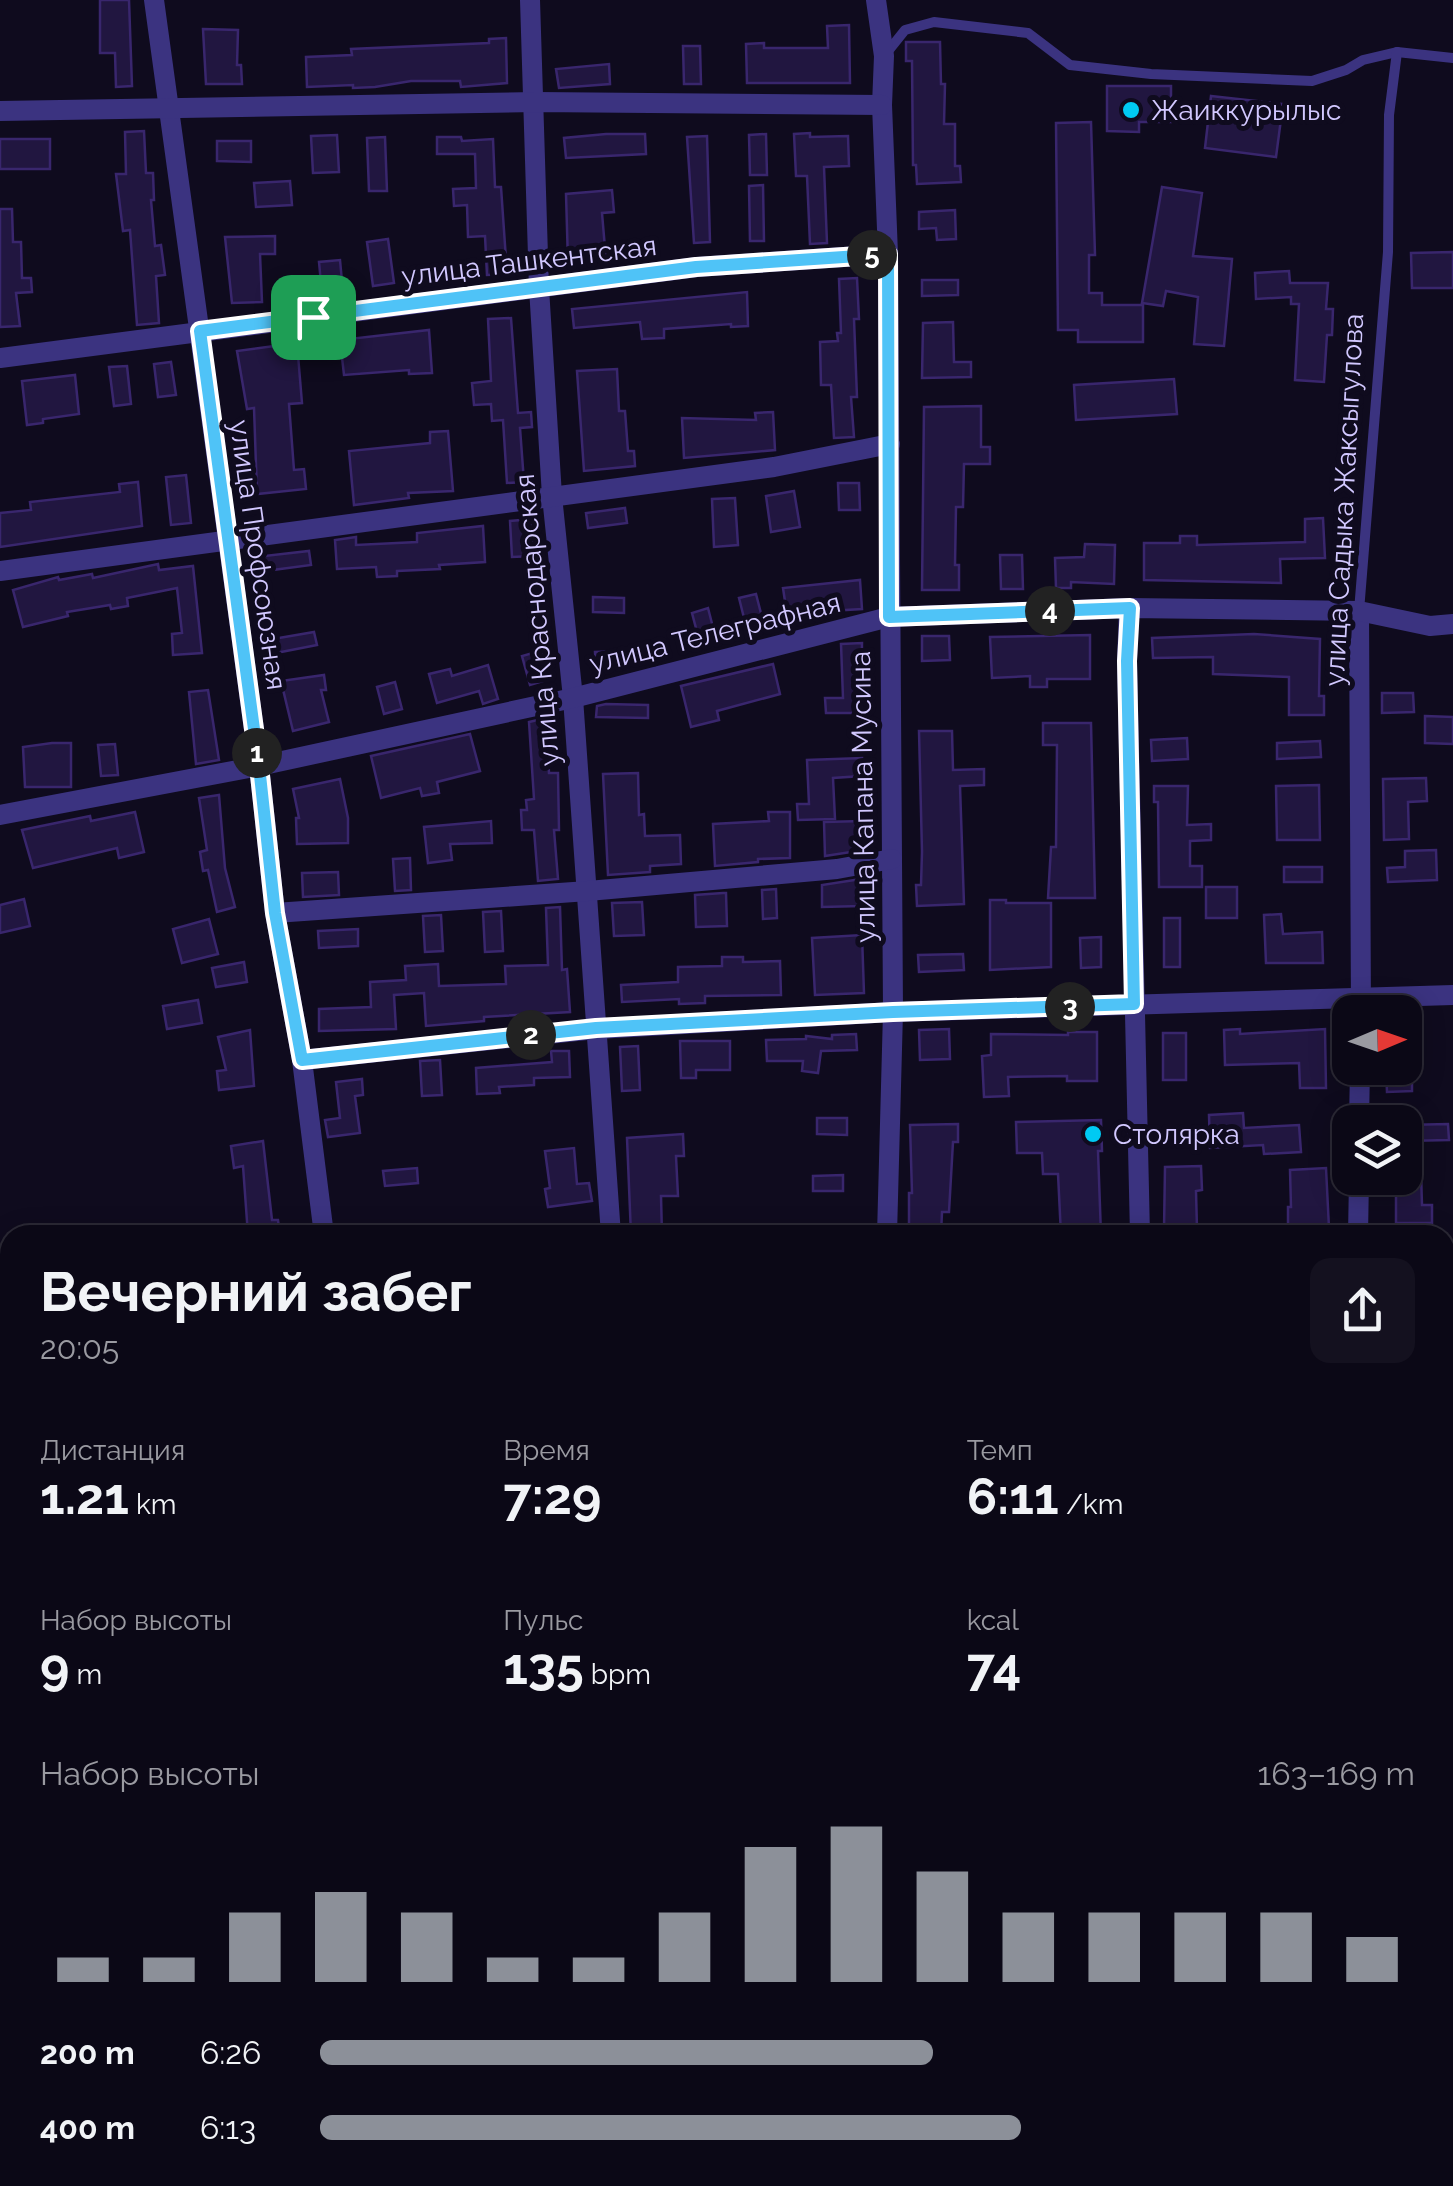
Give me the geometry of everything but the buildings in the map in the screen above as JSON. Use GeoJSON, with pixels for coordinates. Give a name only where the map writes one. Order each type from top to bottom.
{"type":"FeatureCollection","features":[{"type":"Feature","properties":{"kind":"street","name":"улица Профсоюзная"},"geometry":{"type":"LineString","coordinates":[[154,0],[259,766],[275,913],[302,1060],[323,1225]]}},
{"type":"Feature","properties":{"kind":"street","name":"улица Краснодарская"},"geometry":{"type":"LineString","coordinates":[[530,0],[539,288],[552,496],[573,698],[610,1225]]}},
{"type":"Feature","properties":{"kind":"street","name":"улица Капана Мусина"},"geometry":{"type":"LineString","coordinates":[[876,0],[884,56],[890,444],[893,1012],[887,1225]]}},
{"type":"Feature","properties":{"kind":"street"},"geometry":{"type":"LineString","coordinates":[[0,111],[536,102],[882,105]]}},
{"type":"Feature","properties":{"kind":"street","name":"улица Ташкентская"},"geometry":{"type":"LineString","coordinates":[[0,358],[696,267],[888,254]]}},
{"type":"Feature","properties":{"kind":"street"},"geometry":{"type":"LineString","coordinates":[[0,571],[774,467],[890,444]]}},
{"type":"Feature","properties":{"kind":"street"},"geometry":{"type":"LineString","coordinates":[[1130,608],[1127,661],[1140,1225]]}},
{"type":"Feature","properties":{"kind":"street","name":"улица Телеграфная"},"geometry":{"type":"LineString","coordinates":[[0,815],[259,766],[573,698],[889,617],[1130,608],[1359,610],[1430,626],[1453,624]]}},
{"type":"Feature","properties":{"kind":"street","name":"улица Садыка Жаксыгулова"},"geometry":{"type":"LineString","coordinates":[[1359,610],[1361,995]]}},
{"type":"Feature","properties":{"kind":"street"},"geometry":{"type":"LineString","coordinates":[[275,913],[588,891],[837,869],[892,859]]}},
{"type":"Feature","properties":{"kind":"street"},"geometry":{"type":"LineString","coordinates":[[1422,998],[1453,995]]}},
{"type":"Feature","properties":{"kind":"street"},"geometry":{"type":"LineString","coordinates":[[302,1060],[596,1028],[893,1012],[1134,1004],[1332,1005]]}},
{"type":"Feature","properties":{"kind":"street"},"geometry":{"type":"LineString","coordinates":[[1358,1195],[1358,1225]]}},
{"type":"Feature","properties":{"kind":"lane"},"geometry":{"type":"LineString","coordinates":[[884,56],[905,30],[934,22],[1028,33],[1070,66],[1152,74],[1312,80],[1346,70],[1363,60],[1397,52],[1453,58]]}},
{"type":"Feature","properties":{"kind":"lane","name":"улица Садыка Жаксыгулова"},"geometry":{"type":"LineString","coordinates":[[1359,610],[1388,252],[1389,115],[1397,52]]}},
{"type":"Feature","properties":{"kind":"place","name":"Жаиккурылыс"},"geometry":{"type":"Point","coordinates":[1131,110]}},
{"type":"Feature","properties":{"kind":"place","name":"Столярка"},"geometry":{"type":"Point","coordinates":[1093,1134]}},
{"type":"Feature","properties":{"kind":"route"},"geometry":{"type":"LineString","coordinates":[[888,254],[889,617],[1130,608],[1127,661],[1134,1004],[596,1028],[302,1060],[275,913],[200,331],[313,317],[696,267],[888,254]]}}]}
